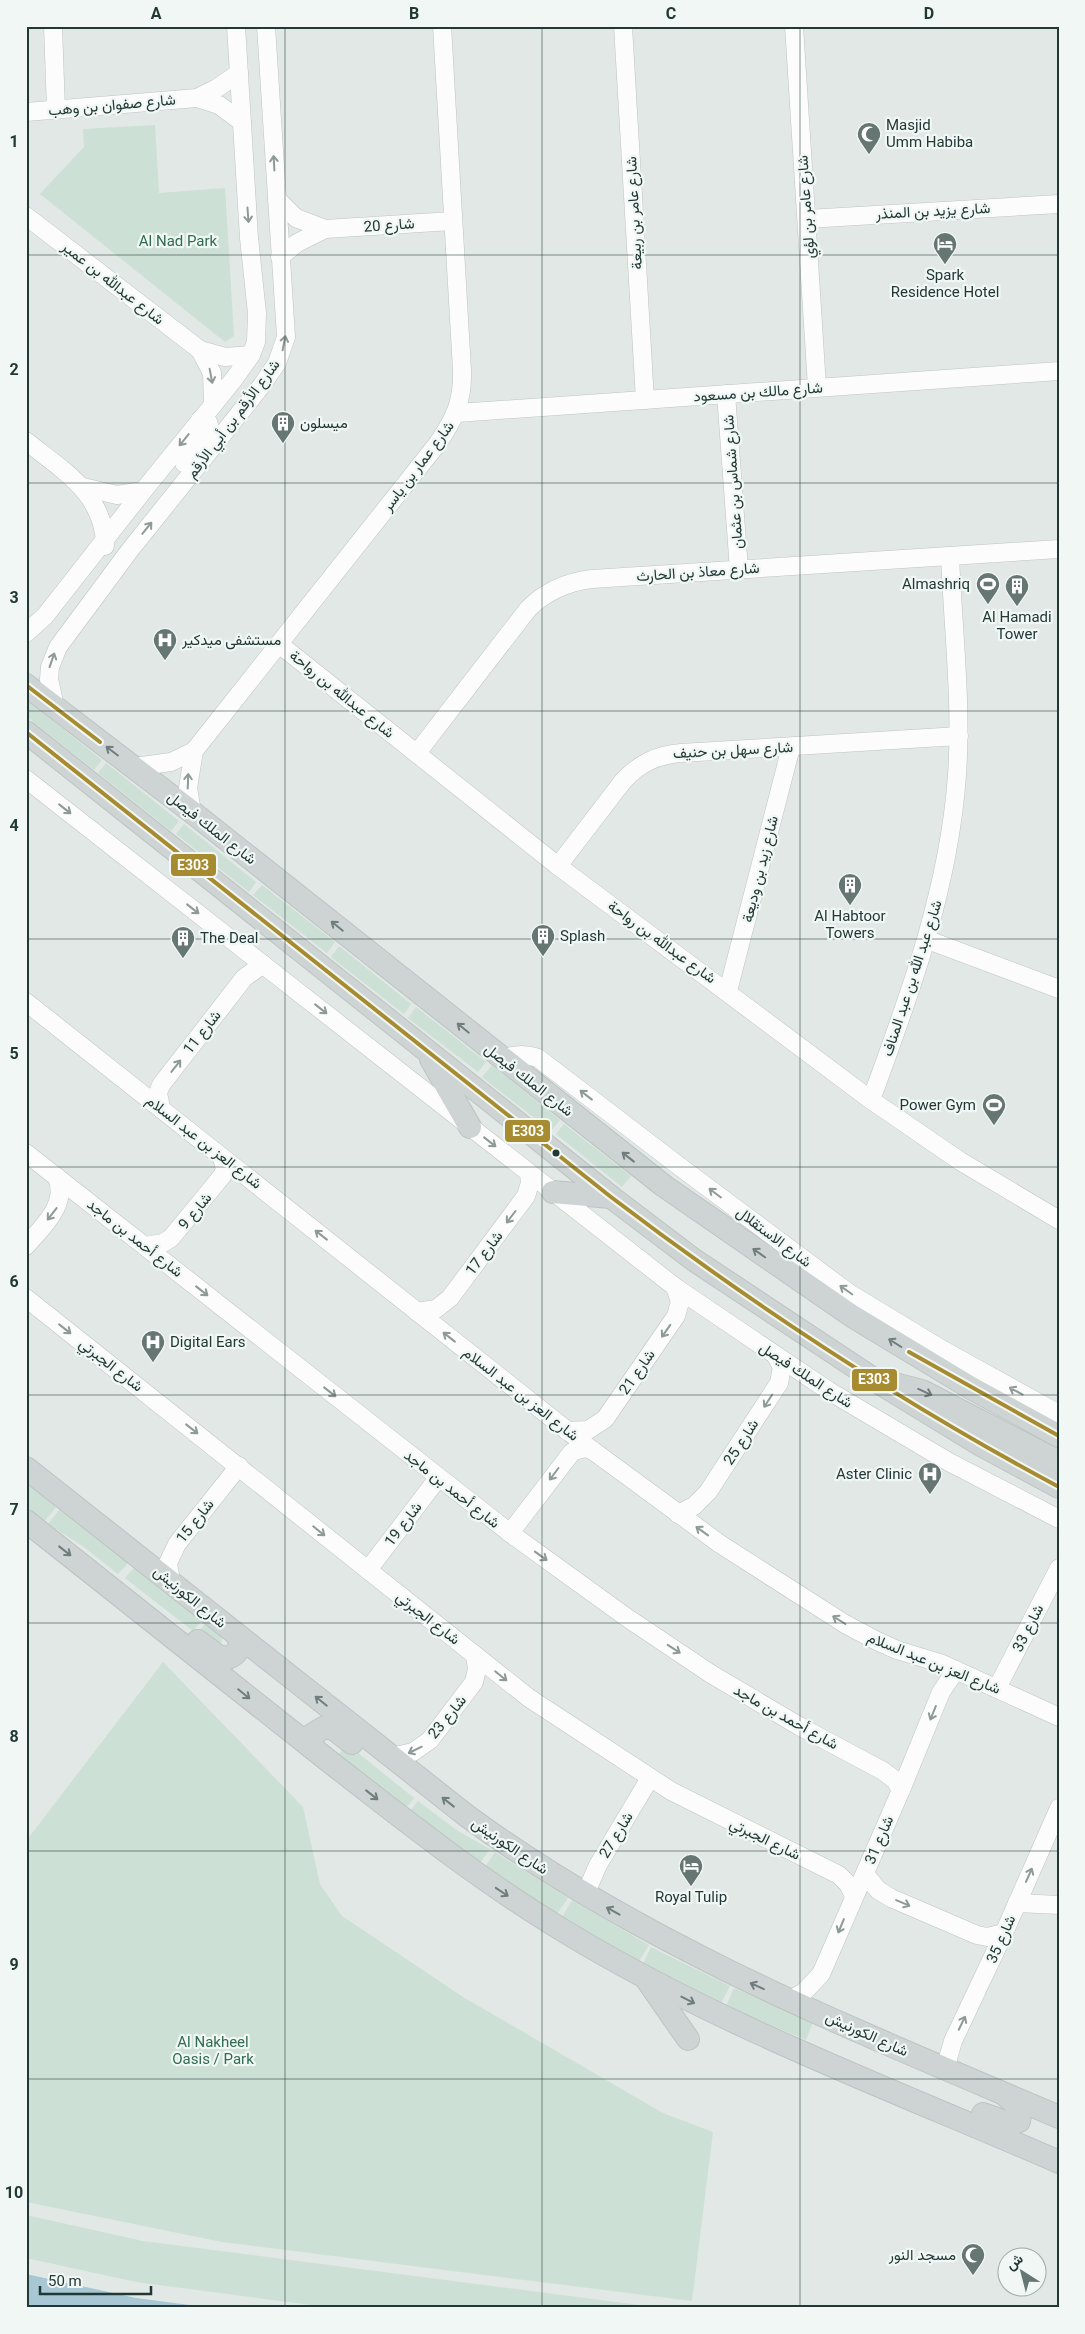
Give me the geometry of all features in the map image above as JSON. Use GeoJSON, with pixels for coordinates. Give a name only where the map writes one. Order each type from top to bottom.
{"type":"FeatureCollection","features":[{"type":"Feature","properties":{"kind":"main road","name":"شارع الملك فيصل"},"geometry":{"type":"LineString","coordinates":[[26,685],[192,812],[501,1059],[664,1186],[802,1283],[908,1351],[1059,1436]]}},
{"type":"Feature","properties":{"kind":"main road"},"geometry":{"type":"LineString","coordinates":[[26,732],[610,1197],[710,1271],[878,1382],[981,1445],[1059,1487]]}},
{"type":"Feature","properties":{"kind":"main road"},"geometry":{"type":"LineString","coordinates":[[424,1047],[470,1127]]}},
{"type":"Feature","properties":{"kind":"main road"},"geometry":{"type":"LineString","coordinates":[[553,1192],[610,1197]]}},
{"type":"Feature","properties":{"kind":"main road"},"geometry":{"type":"LineString","coordinates":[[878,1382],[895,1383],[922,1391],[1059,1462]]}},
{"type":"Feature","properties":{"kind":"main road","name":"شارع الكورنيش"},"geometry":{"type":"LineString","coordinates":[[26,1468],[391,1757],[498,1839],[585,1894],[705,1961],[1059,2117]]}},
{"type":"Feature","properties":{"kind":"main road"},"geometry":{"type":"LineString","coordinates":[[26,1521],[467,1868],[564,1932],[646,1979],[745,2028],[1059,2162]]}},
{"type":"Feature","properties":{"kind":"main road"},"geometry":{"type":"LineString","coordinates":[[160,1625],[178,1626],[223,1658],[228,1658],[237,1652],[239,1637]]}},
{"type":"Feature","properties":{"kind":"main road"},"geometry":{"type":"LineString","coordinates":[[311,1747],[313,1734],[321,1728],[330,1727],[368,1755],[377,1758],[391,1757]]}},
{"type":"Feature","properties":{"kind":"main road"},"geometry":{"type":"LineString","coordinates":[[646,1979],[688,2039]]}},
{"type":"Feature","properties":{"kind":"main road"},"geometry":{"type":"LineString","coordinates":[[945,2112],[972,2111],[1007,2124],[1015,2123],[1021,2117],[1021,2109],[1000,2092]]}},
{"type":"Feature","properties":{"kind":"street"},"geometry":{"type":"LineString","coordinates":[[53,26],[56,110]]}},
{"type":"Feature","properties":{"kind":"street","name":"شارع الأرقم بن أبي الأرقم"},"geometry":{"type":"LineString","coordinates":[[26,633],[45,616],[142,492],[234,380],[251,355],[256,342],[258,321],[249,238],[236,26]]}},
{"type":"Feature","properties":{"kind":"street","name":"شارع الأرقم بن أبي الأرقم"},"geometry":{"type":"LineString","coordinates":[[55,708],[50,684],[50,667],[58,647],[163,508],[278,363],[286,337],[266,26]]}},
{"type":"Feature","properties":{"kind":"street","name":"شارع عمار بن ياسر"},"geometry":{"type":"LineString","coordinates":[[134,767],[170,762],[194,751],[438,443],[457,413],[462,392],[462,370],[442,26]]}},
{"type":"Feature","properties":{"kind":"street","name":"شارع عامر بن ربيعة"},"geometry":{"type":"LineString","coordinates":[[624,26],[645,400]]}},
{"type":"Feature","properties":{"kind":"street","name":"شارع عامر بن لؤي"},"geometry":{"type":"LineString","coordinates":[[794,26],[818,387]]}},
{"type":"Feature","properties":{"kind":"street","name":"شارع صفوان بن وهب"},"geometry":{"type":"LineString","coordinates":[[26,112],[197,98],[217,88],[239,73]]}},
{"type":"Feature","properties":{"kind":"street","name":"شارع صفوان بن وهب"},"geometry":{"type":"LineString","coordinates":[[197,98],[219,105],[242,122]]}},
{"type":"Feature","properties":{"kind":"street","name":"شارع 20"},"geometry":{"type":"LineString","coordinates":[[276,199],[296,218],[325,229]]}},
{"type":"Feature","properties":{"kind":"street","name":"شارع يزيد بن المنذر"},"geometry":{"type":"LineString","coordinates":[[807,219],[1059,204]]}},
{"type":"Feature","properties":{"kind":"street","name":"شارع عبدالله بن عمير"},"geometry":{"type":"LineString","coordinates":[[26,216],[200,350],[226,357],[251,355]]}},
{"type":"Feature","properties":{"kind":"street","name":"شارع 20"},"geometry":{"type":"LineString","coordinates":[[280,257],[297,243],[325,229],[452,220]]}},
{"type":"Feature","properties":{"kind":"street","name":"شارع عبدالله بن عمير"},"geometry":{"type":"LineString","coordinates":[[200,350],[212,373],[213,405]]}},
{"type":"Feature","properties":{"kind":"street","name":"شارع مالك بن مسعود"},"geometry":{"type":"LineString","coordinates":[[457,413],[1059,371]]}},
{"type":"Feature","properties":{"kind":"street","name":"شارع شماس بن عثمان"},"geometry":{"type":"LineString","coordinates":[[726,394],[739,570]]}},
{"type":"Feature","properties":{"kind":"street"},"geometry":{"type":"LineString","coordinates":[[163,508],[162,495],[165,486],[210,429],[208,422],[200,420]]}},
{"type":"Feature","properties":{"kind":"street"},"geometry":{"type":"LineString","coordinates":[[26,441],[83,487],[100,515],[105,540],[104,555],[98,567],[59,618],[61,623],[66,625],[78,619]]}},
{"type":"Feature","properties":{"kind":"street"},"geometry":{"type":"LineString","coordinates":[[83,487],[117,495],[142,492]]}},
{"type":"Feature","properties":{"kind":"street","name":"شارع معاذ بن الحارث"},"geometry":{"type":"LineString","coordinates":[[417,753],[528,609],[544,594],[560,586],[584,580],[1059,549]]}},
{"type":"Feature","properties":{"kind":"street","name":"شارع عبد الله بن عبد المناف"},"geometry":{"type":"LineString","coordinates":[[871,1100],[928,940],[946,864],[952,825],[959,736],[950,556]]}},
{"type":"Feature","properties":{"kind":"street","name":"شارع عبدالله بن رواحة"},"geometry":{"type":"LineString","coordinates":[[279,644],[558,866],[728,991],[871,1100],[960,1161],[1059,1220]]}},
{"type":"Feature","properties":{"kind":"street","name":"شارع سهل بن حنيف"},"geometry":{"type":"LineString","coordinates":[[558,866],[623,781],[632,772],[652,759],[673,754],[959,736]]}},
{"type":"Feature","properties":{"kind":"street","name":"شارع زيد بن وديعة"},"geometry":{"type":"LineString","coordinates":[[728,991],[791,747]]}},
{"type":"Feature","properties":{"kind":"street","name":"شارع عمار بن ياسر"},"geometry":{"type":"LineString","coordinates":[[192,812],[188,781],[194,751]]}},
{"type":"Feature","properties":{"kind":"street","name":"شارع الملك فيصل"},"geometry":{"type":"LineString","coordinates":[[26,779],[675,1287],[777,1358],[836,1396],[949,1462],[1059,1519]]}},
{"type":"Feature","properties":{"kind":"street"},"geometry":{"type":"LineString","coordinates":[[928,940],[1058,984]]}},
{"type":"Feature","properties":{"kind":"street","name":"شارع 11"},"geometry":{"type":"LineString","coordinates":[[161,1108],[159,1101],[160,1085],[244,978],[264,964]]}},
{"type":"Feature","properties":{"kind":"street","name":"شارع العز بن عبد السلام"},"geometry":{"type":"LineString","coordinates":[[26,1002],[592,1450],[742,1559],[844,1624],[887,1646],[930,1659],[1059,1717]]}},
{"type":"Feature","properties":{"kind":"street","name":"شارع الاستقلال"},"geometry":{"type":"LineString","coordinates":[[501,1059],[513,1054],[526,1054],[538,1058],[679,1166],[849,1292],[943,1350],[1059,1414]]}},
{"type":"Feature","properties":{"kind":"street","name":"شارع أحمد بن ماجد"},"geometry":{"type":"LineString","coordinates":[[26,1153],[510,1534],[668,1646],[755,1700],[883,1771],[895,1780],[901,1790]]}},
{"type":"Feature","properties":{"kind":"street","name":"شارع 9"},"geometry":{"type":"LineString","coordinates":[[145,1246],[163,1243],[178,1232],[222,1176],[225,1170],[222,1157]]}},
{"type":"Feature","properties":{"kind":"street","name":"شارع 17"},"geometry":{"type":"LineString","coordinates":[[417,1312],[436,1309],[450,1298],[526,1196],[530,1183],[529,1174]]}},
{"type":"Feature","properties":{"kind":"street"},"geometry":{"type":"LineString","coordinates":[[26,1246],[57,1208],[61,1192],[57,1177]]}},
{"type":"Feature","properties":{"kind":"street","name":"شارع 21"},"geometry":{"type":"LineString","coordinates":[[568,1431],[588,1430],[604,1419],[676,1316],[680,1302],[675,1287]]}},
{"type":"Feature","properties":{"kind":"street","name":"شارع الجبرتي"},"geometry":{"type":"LineString","coordinates":[[26,1298],[536,1703],[650,1778],[697,1805],[839,1875],[848,1884],[854,1896]]}},
{"type":"Feature","properties":{"kind":"street","name":"شارع 25"},"geometry":{"type":"LineString","coordinates":[[678,1514],[694,1506],[708,1492],[779,1383],[782,1367],[777,1358]]}},
{"type":"Feature","properties":{"kind":"street"},"geometry":{"type":"LineString","coordinates":[[510,1534],[572,1452],[585,1448],[592,1450]]}},
{"type":"Feature","properties":{"kind":"street","name":"شارع 15"},"geometry":{"type":"LineString","coordinates":[[171,1581],[168,1563],[176,1544],[238,1466]]}},
{"type":"Feature","properties":{"kind":"street","name":"شارع 19"},"geometry":{"type":"LineString","coordinates":[[368,1570],[438,1478]]}},
{"type":"Feature","properties":{"kind":"street","name":"شارع 33"},"geometry":{"type":"LineString","coordinates":[[997,1688],[1059,1568]]}},
{"type":"Feature","properties":{"kind":"street","name":"شارع 23"},"geometry":{"type":"LineString","coordinates":[[391,1757],[413,1752],[430,1740],[474,1682],[477,1669],[475,1655]]}},
{"type":"Feature","properties":{"kind":"street","name":"شارع 31"},"geometry":{"type":"LineString","coordinates":[[790,2000],[804,1992],[821,1974],[901,1790],[941,1692],[956,1670]]}},
{"type":"Feature","properties":{"kind":"street","name":"شارع 27"},"geometry":{"type":"LineString","coordinates":[[585,1894],[598,1866],[650,1778]]}},
{"type":"Feature","properties":{"kind":"street","name":"شارع 35"},"geometry":{"type":"LineString","coordinates":[[945,2068],[953,2041],[1004,1933],[1059,1808]]}},
{"type":"Feature","properties":{"kind":"street"},"geometry":{"type":"LineString","coordinates":[[865,1874],[878,1890],[891,1898],[969,1932],[987,1937],[1004,1933]]}},
{"type":"Feature","properties":{"kind":"street"},"geometry":{"type":"LineString","coordinates":[[1017,1903],[1059,1905]]}},
{"type":"Feature","properties":{"kind":"green space","name":"Al Nad Park"},"geometry":{"type":"Polygon","coordinates":[[[155,125],[159,193],[225,188],[234,336],[225,342],[40,194],[84,147],[83,129],[155,125]]]}},
{"type":"Feature","properties":{"kind":"green space"},"geometry":{"type":"Polygon","coordinates":[[[28,701],[102,760],[94,770],[26,716],[28,701]]]}},
{"type":"Feature","properties":{"kind":"green space"},"geometry":{"type":"Polygon","coordinates":[[[106,763],[179,821],[171,831],[98,773],[106,763]]]}},
{"type":"Feature","properties":{"kind":"green space"},"geometry":{"type":"Polygon","coordinates":[[[184,824],[256,882],[249,892],[176,834],[184,824]]]}},
{"type":"Feature","properties":{"kind":"green space"},"geometry":{"type":"Polygon","coordinates":[[[262,885],[335,942],[327,953],[253,895],[262,885]]]}},
{"type":"Feature","properties":{"kind":"green space"},"geometry":{"type":"Polygon","coordinates":[[[339,946],[411,1004],[404,1014],[331,957],[339,946]]]}},
{"type":"Feature","properties":{"kind":"green space"},"geometry":{"type":"Polygon","coordinates":[[[416,1007],[486,1062],[478,1072],[408,1018],[416,1007]]]}},
{"type":"Feature","properties":{"kind":"green space"},"geometry":{"type":"Polygon","coordinates":[[[492,1065],[560,1120],[551,1131],[482,1077],[492,1065]]]}},
{"type":"Feature","properties":{"kind":"green space"},"geometry":{"type":"Polygon","coordinates":[[[564,1124],[631,1176],[622,1187],[556,1134],[564,1124]]]}},
{"type":"Feature","properties":{"kind":"green space"},"geometry":{"type":"Polygon","coordinates":[[[26,1481],[56,1507],[44,1522],[26,1508],[26,1481]]]}},
{"type":"Feature","properties":{"kind":"green space"},"geometry":{"type":"Polygon","coordinates":[[[60,1509],[128,1563],[118,1574],[84,1547],[48,1524],[60,1509]]]}},
{"type":"Feature","properties":{"kind":"green space"},"geometry":{"type":"Polygon","coordinates":[[[134,1568],[201,1621],[193,1631],[125,1578],[134,1568]]]}},
{"type":"Feature","properties":{"kind":"green space"},"geometry":{"type":"Polygon","coordinates":[[[205,1624],[220,1635],[222,1639],[221,1644],[197,1634],[205,1624]]]}},
{"type":"Feature","properties":{"kind":"green space","name":"Al Nakheel Oasis / Park"},"geometry":{"type":"Polygon","coordinates":[[[163,1662],[303,1807],[320,1884],[342,1916],[463,1997],[663,2113],[713,2132],[692,2301],[222,2242],[26,2202],[26,1841],[163,1662]]]}},
{"type":"Feature","properties":{"kind":"green space"},"geometry":{"type":"Polygon","coordinates":[[[347,1744],[414,1798],[406,1808],[339,1754],[347,1744]]]}},
{"type":"Feature","properties":{"kind":"green space"},"geometry":{"type":"Polygon","coordinates":[[[418,1801],[458,1831],[490,1849],[480,1863],[410,1811],[418,1801]]]}},
{"type":"Feature","properties":{"kind":"green space"},"geometry":{"type":"Polygon","coordinates":[[[495,1852],[568,1898],[557,1914],[485,1867],[495,1852]]]}},
{"type":"Feature","properties":{"kind":"green space"},"geometry":{"type":"Polygon","coordinates":[[[572,1900],[649,1945],[639,1961],[562,1917],[572,1900]]]}},
{"type":"Feature","properties":{"kind":"green space"},"geometry":{"type":"Polygon","coordinates":[[[651,1947],[730,1986],[721,2003],[643,1964],[651,1947]]]}},
{"type":"Feature","properties":{"kind":"green space"},"geometry":{"type":"Polygon","coordinates":[[[734,1988],[813,2022],[806,2040],[726,2006],[734,1988]]]}},
{"type":"Feature","properties":{"kind":"green space"},"geometry":{"type":"Polygon","coordinates":[[[26,2215],[143,2241],[639,2305],[639,2308],[333,2308],[136,2282],[26,2258],[26,2215]]]}},
{"type":"Feature","properties":{"kind":"water"},"geometry":{"type":"Polygon","coordinates":[[[26,2274],[136,2298],[213,2308],[26,2308],[26,2274]]]}},
{"type":"Feature","properties":{"kind":"transit line","name":"E303"},"geometry":{"type":"LineString","coordinates":[[26,685],[100,742]]}},
{"type":"Feature","properties":{"kind":"transit line","name":"E303"},"geometry":{"type":"LineString","coordinates":[[26,732],[611,1197],[665,1237],[829,1351],[1000,1455],[1059,1487]]}},
{"type":"Feature","properties":{"kind":"transit line","name":"E303"},"geometry":{"type":"LineString","coordinates":[[909,1352],[1059,1436]]}},
{"type":"Feature","properties":{"kind":"place","name":"Masjid Umm Habiba"},"geometry":{"type":"Point","coordinates":[869,155]}},
{"type":"Feature","properties":{"kind":"place","name":"Spark Residence Hotel"},"geometry":{"type":"Point","coordinates":[945,265]}},
{"type":"Feature","properties":{"kind":"place","name":"ميسلون"},"geometry":{"type":"Point","coordinates":[283,444]}},
{"type":"Feature","properties":{"kind":"place","name":"Almashriq"},"geometry":{"type":"Point","coordinates":[988,605]}},
{"type":"Feature","properties":{"kind":"place","name":"Al Hamadi Tower"},"geometry":{"type":"Point","coordinates":[1017,607]}},
{"type":"Feature","properties":{"kind":"place","name":"مستشفى ميدكير"},"geometry":{"type":"Point","coordinates":[165,661]}},
{"type":"Feature","properties":{"kind":"place","name":"Al Habtoor Towers"},"geometry":{"type":"Point","coordinates":[850,906]}},
{"type":"Feature","properties":{"kind":"place","name":"Splash"},"geometry":{"type":"Point","coordinates":[543,957]}},
{"type":"Feature","properties":{"kind":"place","name":"The Deal"},"geometry":{"type":"Point","coordinates":[183,959]}},
{"type":"Feature","properties":{"kind":"place","name":"Power Gym"},"geometry":{"type":"Point","coordinates":[994,1126]}},
{"type":"Feature","properties":{"kind":"place","name":"Digital Ears"},"geometry":{"type":"Point","coordinates":[153,1363]}},
{"type":"Feature","properties":{"kind":"place","name":"Aster Clinic"},"geometry":{"type":"Point","coordinates":[930,1495]}},
{"type":"Feature","properties":{"kind":"place","name":"Royal Tulip"},"geometry":{"type":"Point","coordinates":[691,1887]}},
{"type":"Feature","properties":{"kind":"place","name":"مسجد النور"},"geometry":{"type":"Point","coordinates":[973,2276]}}]}
